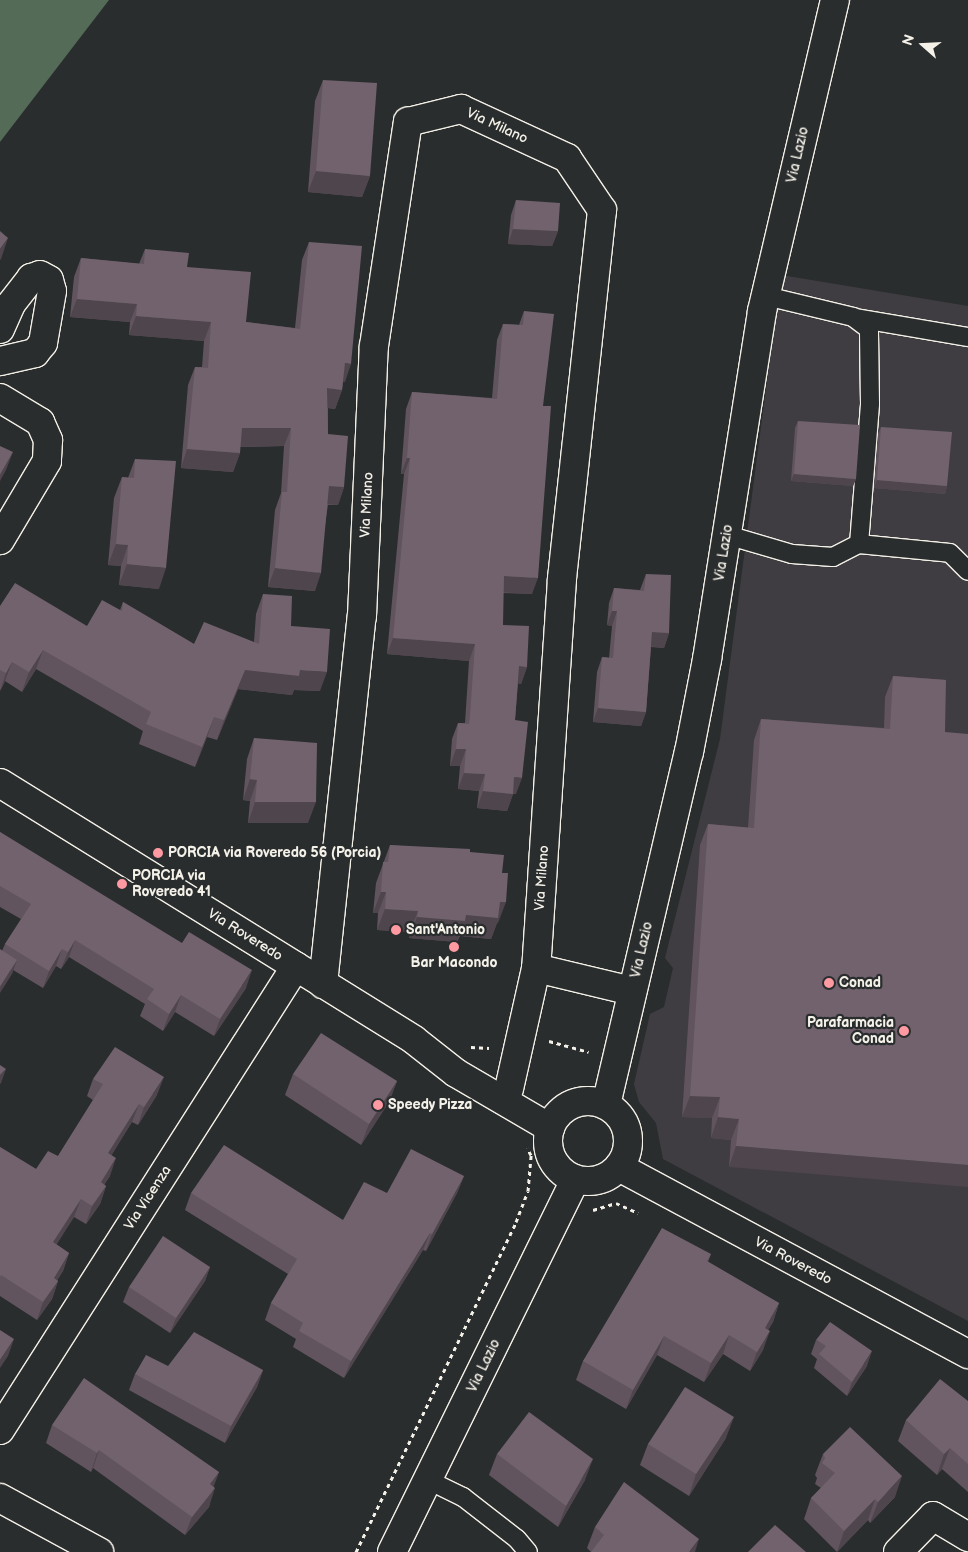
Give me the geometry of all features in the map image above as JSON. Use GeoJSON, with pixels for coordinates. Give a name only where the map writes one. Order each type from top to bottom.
{"type":"FeatureCollection","features":[{"type":"Feature","properties":{"kind":"street","name":"Via Lazio"},"geometry":{"type":"LineString","coordinates":[[606,1105],[689,752],[766,296],[835,0]]}},
{"type":"Feature","properties":{"kind":"street","name":"Via Milano"},"geometry":{"type":"LineString","coordinates":[[323,984],[362,616],[374,346],[408,122],[461,109],[567,158],[602,210],[562,579],[536,968],[509,1089]]}},
{"type":"Feature","properties":{"kind":"street"},"geometry":{"type":"LineString","coordinates":[[0,329],[11,304],[31,278],[40,275],[49,280],[52,291],[43,343],[36,353],[0,361]]}},
{"type":"Feature","properties":{"kind":"street"},"geometry":{"type":"LineString","coordinates":[[0,398],[40,422],[48,440],[47,461],[0,540]]}},
{"type":"Feature","properties":{"kind":"street","name":"Via Roveredo"},"geometry":{"type":"LineString","coordinates":[[0,783],[414,1040],[456,1073],[554,1121]]}},
{"type":"Feature","properties":{"kind":"street","name":"Via Vicenza"},"geometry":{"type":"LineString","coordinates":[[0,1430],[296,966]]}},
{"type":"Feature","properties":{"kind":"street"},"geometry":{"type":"LineString","coordinates":[[536,968],[632,991]]}},
{"type":"Feature","properties":{"kind":"street","name":"Via Roveredo"},"geometry":{"type":"LineString","coordinates":[[414,1040],[462,1062],[509,1089],[554,1121]]}},
{"type":"Feature","properties":{"kind":"street"},"geometry":{"type":"LineString","coordinates":[[581,1102],[606,1105],[623,1122],[628,1133],[628,1145],[619,1167],[599,1180],[576,1180],[555,1165],[548,1141],[554,1121],[581,1102]]}},
{"type":"Feature","properties":{"kind":"street","name":"Via Roveredo"},"geometry":{"type":"LineString","coordinates":[[619,1167],[968,1354]]}},
{"type":"Feature","properties":{"kind":"street","name":"Via Lazio"},"geometry":{"type":"LineString","coordinates":[[392,1552],[576,1180]]}},
{"type":"Feature","properties":{"kind":"street"},"geometry":{"type":"LineString","coordinates":[[0,1498],[99,1552]]}},
{"type":"Feature","properties":{"kind":"street"},"geometry":{"type":"LineString","coordinates":[[898,1552],[933,1516],[968,1536]]}},
{"type":"Feature","properties":{"kind":"lane"},"geometry":{"type":"LineString","coordinates":[[766,296],[853,317],[968,336]]}},
{"type":"Feature","properties":{"kind":"lane"},"geometry":{"type":"LineString","coordinates":[[853,317],[869,330],[870,404],[859,544]]}},
{"type":"Feature","properties":{"kind":"lane"},"geometry":{"type":"LineString","coordinates":[[727,535],[792,554],[833,557],[859,544],[950,553],[968,571]]}},
{"type":"Feature","properties":{"kind":"lane"},"geometry":{"type":"LineString","coordinates":[[428,1480],[463,1497],[518,1539],[528,1552]]}},
{"type":"Feature","properties":{"kind":"path"},"geometry":{"type":"LineString","coordinates":[[542,1039],[616,1060]]}},
{"type":"Feature","properties":{"kind":"path"},"geometry":{"type":"LineString","coordinates":[[356,1552],[516,1222],[528,1191],[531,1155],[523,1141]]}},
{"type":"Feature","properties":{"kind":"path"},"geometry":{"type":"LineString","coordinates":[[588,1211],[616,1203],[648,1217]]}},
{"type":"Feature","properties":{"kind":"shaded area"},"geometry":{"type":"Polygon","coordinates":[[[781,275],[968,306],[968,1321],[663,1159],[656,1123],[639,1102],[634,1084],[650,1014],[664,1007],[673,968],[665,958],[720,739],[781,275]]]}},
{"type":"Feature","properties":{"kind":"green space"},"geometry":{"type":"Polygon","coordinates":[[[0,0],[109,0],[0,142],[0,0]]]}},
{"type":"Feature","properties":{"kind":"building"},"geometry":{"type":"Polygon","coordinates":[[[323,80],[377,83],[370,176],[316,171],[323,80]]]}},
{"type":"Feature","properties":{"kind":"building"},"geometry":{"type":"Polygon","coordinates":[[[516,200],[560,203],[558,231],[513,229],[516,200]]]}},
{"type":"Feature","properties":{"kind":"building"},"geometry":{"type":"Polygon","coordinates":[[[0,231],[8,238],[0,249],[0,231]]]}},
{"type":"Feature","properties":{"kind":"building"},"geometry":{"type":"Polygon","coordinates":[[[309,242],[362,246],[351,364],[345,363],[342,390],[327,388],[328,434],[348,436],[344,487],[329,486],[321,573],[275,568],[282,492],[287,492],[291,428],[242,428],[240,453],[187,449],[195,367],[208,368],[211,322],[136,316],[137,304],[77,299],[81,258],[144,264],[145,249],[189,253],[187,267],[251,272],[246,322],[300,329],[309,242]]]}},
{"type":"Feature","properties":{"kind":"building"},"geometry":{"type":"Polygon","coordinates":[[[524,311],[554,314],[543,406],[551,406],[538,578],[504,576],[503,625],[529,626],[527,667],[519,666],[515,720],[528,722],[522,778],[514,777],[513,794],[483,791],[485,774],[464,773],[466,749],[456,749],[458,723],[469,724],[475,644],[393,638],[410,458],[407,458],[412,392],[497,399],[503,324],[523,325],[524,311]]]}},
{"type":"Feature","properties":{"kind":"building"},"geometry":{"type":"Polygon","coordinates":[[[798,421],[860,425],[856,479],[794,474],[798,421]]]}},
{"type":"Feature","properties":{"kind":"building"},"geometry":{"type":"Polygon","coordinates":[[[881,427],[952,432],[947,486],[877,480],[881,427]]]}},
{"type":"Feature","properties":{"kind":"building"},"geometry":{"type":"Polygon","coordinates":[[[0,446],[13,452],[0,475],[0,446]]]}},
{"type":"Feature","properties":{"kind":"building"},"geometry":{"type":"Polygon","coordinates":[[[135,459],[176,461],[166,568],[127,564],[128,545],[116,544],[122,477],[134,478],[135,459]]]}},
{"type":"Feature","properties":{"kind":"building"},"geometry":{"type":"Polygon","coordinates":[[[646,574],[671,575],[669,633],[652,632],[646,712],[598,708],[602,657],[613,658],[617,611],[612,611],[614,588],[644,591],[646,574]]]}},
{"type":"Feature","properties":{"kind":"building"},"geometry":{"type":"Polygon","coordinates":[[[15,583],[87,626],[102,600],[122,611],[123,602],[194,644],[204,622],[259,644],[263,594],[292,596],[291,626],[330,629],[327,672],[300,670],[299,676],[245,670],[224,720],[214,717],[202,747],[146,724],[151,712],[43,650],[29,672],[12,662],[6,673],[0,670],[0,606],[15,583]]]}},
{"type":"Feature","properties":{"kind":"building","name":"Conad"},"geometry":{"type":"Polygon","coordinates":[[[893,676],[946,680],[945,732],[968,734],[968,1165],[736,1146],[739,1119],[718,1117],[720,1097],[690,1096],[708,824],[754,828],[761,719],[890,729],[893,676]]]}},
{"type":"Feature","properties":{"kind":"building"},"geometry":{"type":"Polygon","coordinates":[[[254,738],[317,743],[316,802],[255,802],[257,780],[250,779],[254,738]]]}},
{"type":"Feature","properties":{"kind":"building"},"geometry":{"type":"Polygon","coordinates":[[[0,832],[182,943],[189,932],[252,970],[220,1019],[181,995],[169,1014],[147,999],[154,989],[75,940],[68,952],[62,949],[49,971],[5,944],[31,904],[0,886],[0,832]]]}},
{"type":"Feature","properties":{"kind":"building"},"geometry":{"type":"Polygon","coordinates":[[[390,845],[470,849],[470,852],[504,855],[502,873],[508,873],[506,902],[500,902],[498,918],[466,915],[465,921],[417,917],[418,911],[385,909],[386,892],[381,892],[383,862],[388,862],[390,845]]]}},
{"type":"Feature","properties":{"kind":"building"},"geometry":{"type":"Polygon","coordinates":[[[0,949],[17,960],[0,987],[0,949]]]}},
{"type":"Feature","properties":{"kind":"building"},"geometry":{"type":"Polygon","coordinates":[[[321,1033],[397,1081],[369,1124],[293,1074],[321,1033]]]}},
{"type":"Feature","properties":{"kind":"building"},"geometry":{"type":"Polygon","coordinates":[[[115,1047],[164,1077],[144,1107],[139,1104],[108,1153],[116,1158],[101,1182],[106,1186],[92,1206],[81,1199],[53,1242],[69,1253],[54,1278],[58,1281],[43,1302],[1,1275],[0,1277],[0,1147],[36,1169],[48,1151],[58,1156],[103,1084],[93,1079],[115,1047]]]}},
{"type":"Feature","properties":{"kind":"building"},"geometry":{"type":"Polygon","coordinates":[[[0,1065],[6,1069],[0,1075],[0,1065]]]}},
{"type":"Feature","properties":{"kind":"building"},"geometry":{"type":"Polygon","coordinates":[[[224,1145],[343,1220],[364,1182],[387,1193],[411,1149],[464,1176],[432,1234],[430,1233],[351,1361],[299,1331],[303,1323],[271,1303],[297,1259],[191,1193],[224,1145]]]}},
{"type":"Feature","properties":{"kind":"building"},"geometry":{"type":"Polygon","coordinates":[[[662,1228],[711,1254],[707,1261],[779,1303],[765,1328],[770,1331],[757,1352],[729,1335],[711,1363],[664,1336],[633,1390],[583,1361],[662,1228]]]}},
{"type":"Feature","properties":{"kind":"building"},"geometry":{"type":"Polygon","coordinates":[[[163,1236],[210,1267],[176,1318],[129,1287],[163,1236]]]}},
{"type":"Feature","properties":{"kind":"building"},"geometry":{"type":"Polygon","coordinates":[[[830,1322],[872,1351],[852,1382],[819,1354],[826,1346],[816,1340],[830,1322]]]}},
{"type":"Feature","properties":{"kind":"building"},"geometry":{"type":"Polygon","coordinates":[[[0,1330],[14,1339],[0,1360],[0,1330]]]}},
{"type":"Feature","properties":{"kind":"building"},"geometry":{"type":"Polygon","coordinates":[[[194,1332],[263,1370],[231,1426],[135,1374],[146,1355],[168,1366],[194,1332]]]}},
{"type":"Feature","properties":{"kind":"building"},"geometry":{"type":"Polygon","coordinates":[[[84,1378],[219,1472],[210,1484],[215,1488],[192,1517],[99,1450],[97,1453],[52,1425],[84,1378]]]}},
{"type":"Feature","properties":{"kind":"building"},"geometry":{"type":"Polygon","coordinates":[[[940,1379],[968,1401],[968,1464],[950,1448],[944,1454],[906,1420],[940,1379]]]}},
{"type":"Feature","properties":{"kind":"building"},"geometry":{"type":"Polygon","coordinates":[[[685,1387],[734,1417],[696,1474],[648,1444],[685,1387]]]}},
{"type":"Feature","properties":{"kind":"building"},"geometry":{"type":"Polygon","coordinates":[[[529,1412],[593,1459],[566,1506],[497,1454],[529,1412]]]}},
{"type":"Feature","properties":{"kind":"building"},"geometry":{"type":"Polygon","coordinates":[[[850,1427],[902,1476],[878,1502],[875,1499],[844,1531],[811,1498],[835,1473],[822,1463],[825,1458],[823,1454],[850,1427]]]}},
{"type":"Feature","properties":{"kind":"building"},"geometry":{"type":"Polygon","coordinates":[[[624,1482],[699,1539],[689,1552],[591,1552],[604,1535],[595,1527],[624,1482]]]}},
{"type":"Feature","properties":{"kind":"building"},"geometry":{"type":"Polygon","coordinates":[[[775,1525],[806,1552],[748,1552],[775,1525]]]}},
{"type":"Feature","properties":{"kind":"place","name":"PORCIA via Roveredo 56 (Porcia)"},"geometry":{"type":"Point","coordinates":[158,853]}},
{"type":"Feature","properties":{"kind":"place","name":"PORCIA via Roveredo 41"},"geometry":{"type":"Point","coordinates":[122,884]}},
{"type":"Feature","properties":{"kind":"place","name":"Sant'Antonio"},"geometry":{"type":"Point","coordinates":[396,930]}},
{"type":"Feature","properties":{"kind":"place","name":"Bar Macondo"},"geometry":{"type":"Point","coordinates":[454,947]}},
{"type":"Feature","properties":{"kind":"place","name":"Conad"},"geometry":{"type":"Point","coordinates":[829,983]}},
{"type":"Feature","properties":{"kind":"place","name":"Parafarmacia Conad"},"geometry":{"type":"Point","coordinates":[904,1031]}},
{"type":"Feature","properties":{"kind":"place","name":"Speedy Pizza"},"geometry":{"type":"Point","coordinates":[378,1105]}}]}
